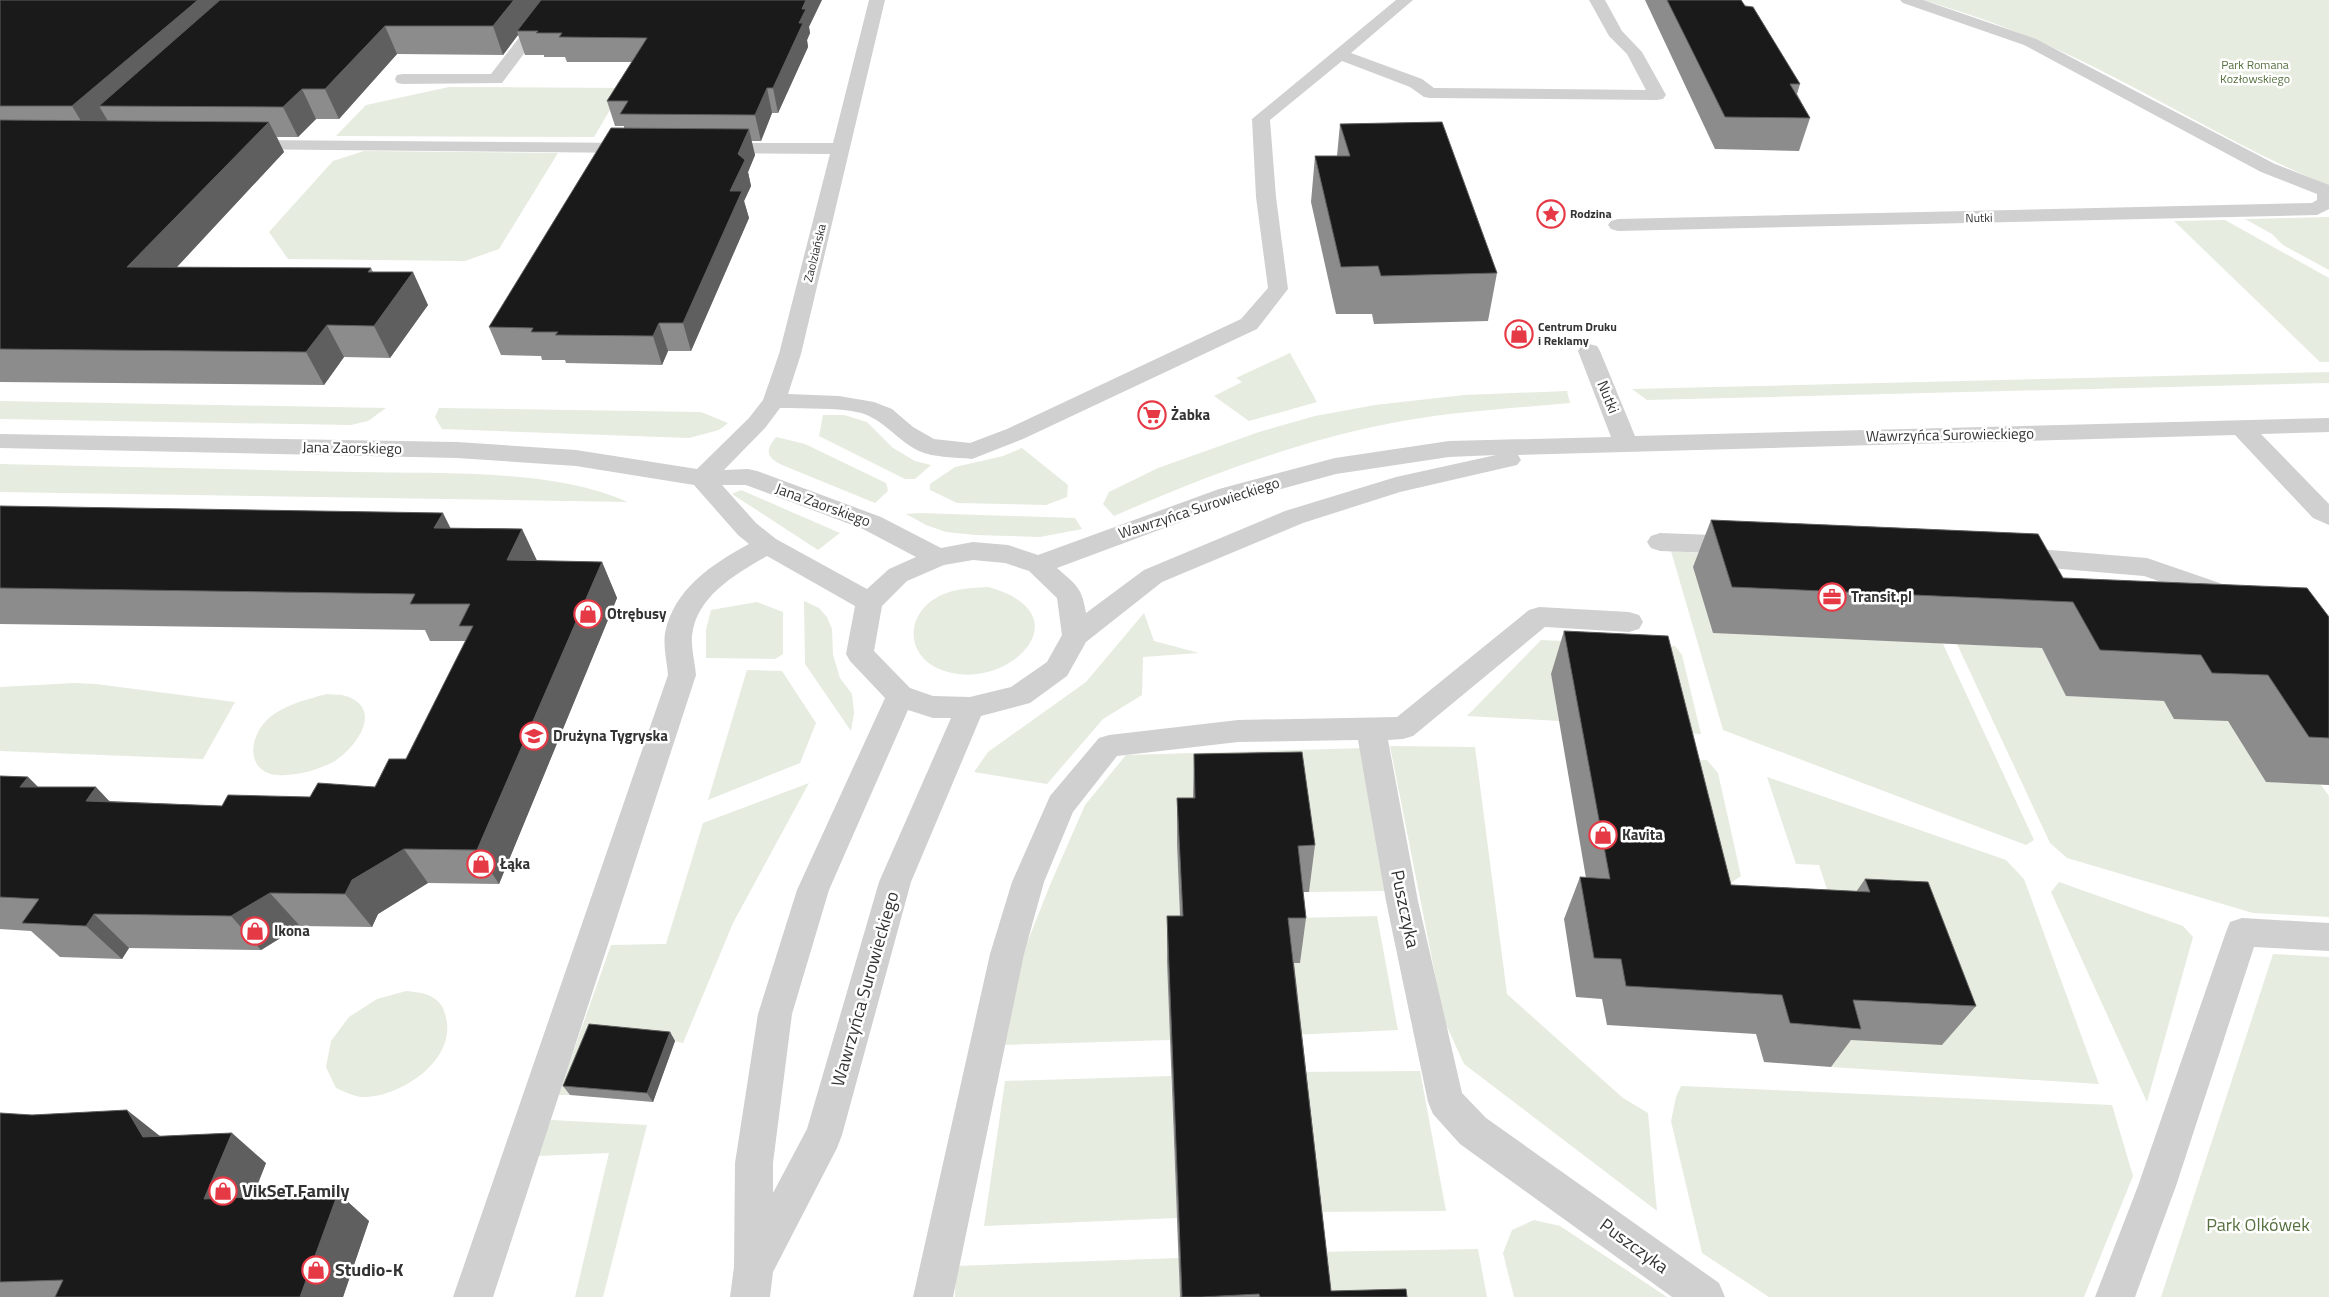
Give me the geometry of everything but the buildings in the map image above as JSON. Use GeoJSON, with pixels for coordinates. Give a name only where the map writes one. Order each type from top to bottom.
{"type":"FeatureCollection","features":[{"type":"Feature","properties":{"kind":"street"},"geometry":{"type":"LineString","coordinates":[[403,79],[496,79],[556,0]]}},
{"type":"Feature","properties":{"kind":"street","name":"Zaolziańska"},"geometry":{"type":"LineString","coordinates":[[702,478],[757,422],[774,401],[790,354],[877,0]]}},
{"type":"Feature","properties":{"kind":"street"},"geometry":{"type":"LineString","coordinates":[[774,401],[839,403],[866,406],[884,414],[905,432],[928,446],[972,451],[1015,434],[1249,324],[1278,289],[1263,172],[1261,119],[1405,0]]}},
{"type":"Feature","properties":{"kind":"street"},"geometry":{"type":"LineString","coordinates":[[1339,54],[1416,83],[1430,93],[1657,95],[1634,52],[1615,33],[1597,0]]}},
{"type":"Feature","properties":{"kind":"street"},"geometry":{"type":"LineString","coordinates":[[1908,0],[2030,42],[2268,168],[2328,192]]}},
{"type":"Feature","properties":{"kind":"street"},"geometry":{"type":"LineString","coordinates":[[223,145],[656,148]]}},
{"type":"Feature","properties":{"kind":"street"},"geometry":{"type":"LineString","coordinates":[[704,148],[840,149]]}},
{"type":"Feature","properties":{"kind":"street","name":"Nutki"},"geometry":{"type":"LineString","coordinates":[[1618,224],[1896,220],[2318,209],[2326,202],[2328,192]]}},
{"type":"Feature","properties":{"kind":"street","name":"Nutki"},"geometry":{"type":"LineString","coordinates":[[1589,351],[1626,444]]}},
{"type":"Feature","properties":{"kind":"street","name":"Wawrzyńca Surowieckiego"},"geometry":{"type":"LineString","coordinates":[[1038,565],[1228,495],[1335,466],[1449,449],[2329,425]]}},
{"type":"Feature","properties":{"kind":"street"},"geometry":{"type":"LineString","coordinates":[[2242,428],[2322,512],[2329,517]]}},
{"type":"Feature","properties":{"kind":"street","name":"Jana Zaorskiego"},"geometry":{"type":"LineString","coordinates":[[0,442],[457,450],[576,458],[702,478],[748,477],[872,523],[938,557]]}},
{"type":"Feature","properties":{"kind":"street","name":"Wawrzyńca Surowieckiego"},"geometry":{"type":"LineString","coordinates":[[1076,635],[1153,576],[1294,517],[1396,485],[1572,446]]}},
{"type":"Feature","properties":{"kind":"street"},"geometry":{"type":"LineString","coordinates":[[702,478],[747,529],[768,545],[869,602]]}},
{"type":"Feature","properties":{"kind":"street"},"geometry":{"type":"LineString","coordinates":[[1660,542],[1759,545]]}},
{"type":"Feature","properties":{"kind":"street"},"geometry":{"type":"LineString","coordinates":[[473,1297],[682,675],[678,634],[689,602],[721,571],[768,545]]}},
{"type":"Feature","properties":{"kind":"street"},"geometry":{"type":"LineString","coordinates":[[973,551],[1008,554],[1038,565],[1070,595],[1076,635],[1057,669],[1020,695],[970,708],[933,707],[900,696],[860,654],[869,602],[898,575],[938,557],[973,551]]}},
{"type":"Feature","properties":{"kind":"street"},"geometry":{"type":"LineString","coordinates":[[1992,555],[2146,566],[2249,604]]}},
{"type":"Feature","properties":{"kind":"street"},"geometry":{"type":"LineString","coordinates":[[933,1297],[1007,954],[1028,882],[1061,805],[1109,746],[1238,731],[1403,728],[1539,617],[1629,622]]}},
{"type":"Feature","properties":{"kind":"street","name":"Wawrzyńca Surowieckiego"},"geometry":{"type":"LineString","coordinates":[[752,1282],[754,1163],[775,1014],[813,890],[900,696]]}},
{"type":"Feature","properties":{"kind":"street","name":"Wawrzyńca Surowieckiego"},"geometry":{"type":"LineString","coordinates":[[752,1282],[824,1135],[895,882],[970,708]]}},
{"type":"Feature","properties":{"kind":"street","name":"Puszczyka"},"geometry":{"type":"LineString","coordinates":[[1371,729],[1402,901],[1446,1102],[1473,1130],[1705,1297]]}},
{"type":"Feature","properties":{"kind":"street"},"geometry":{"type":"LineString","coordinates":[[2115,1297],[2158,1186],[2242,932],[2329,936]]}},
{"type":"Feature","properties":{"kind":"green space","name":"Park Romana Kozłowskiego"},"geometry":{"type":"Polygon","coordinates":[[[1922,0],[2329,0],[2329,186],[2268,158],[2071,56],[1987,21],[1922,0]]]}},
{"type":"Feature","properties":{"kind":"green space"},"geometry":{"type":"Polygon","coordinates":[[[449,87],[623,88],[594,137],[336,136],[366,105],[449,87]]]}},
{"type":"Feature","properties":{"kind":"green space"},"geometry":{"type":"Polygon","coordinates":[[[364,151],[558,153],[499,249],[465,261],[288,259],[269,232],[333,161],[364,151]]]}},
{"type":"Feature","properties":{"kind":"green space"},"geometry":{"type":"Polygon","coordinates":[[[2329,217],[2329,270],[2283,245],[2272,234],[2245,219],[2329,217]]]}},
{"type":"Feature","properties":{"kind":"green space"},"geometry":{"type":"Polygon","coordinates":[[[2225,220],[2329,278],[2329,362],[2320,362],[2174,221],[2225,220]]]}},
{"type":"Feature","properties":{"kind":"green space"},"geometry":{"type":"Polygon","coordinates":[[[1290,353],[1317,402],[1249,421],[1214,396],[1242,382],[1236,378],[1290,353]]]}},
{"type":"Feature","properties":{"kind":"green space"},"geometry":{"type":"Polygon","coordinates":[[[2329,372],[2329,383],[1647,400],[1632,389],[2329,372]]]}},
{"type":"Feature","properties":{"kind":"green space"},"geometry":{"type":"Polygon","coordinates":[[[1567,391],[1570,403],[1429,417],[1382,425],[1313,442],[1246,463],[1114,516],[1103,504],[1109,492],[1158,468],[1259,432],[1315,416],[1375,405],[1464,395],[1567,391]]]}},
{"type":"Feature","properties":{"kind":"green space"},"geometry":{"type":"Polygon","coordinates":[[[0,401],[386,408],[368,421],[351,425],[0,419],[0,401]]]}},
{"type":"Feature","properties":{"kind":"green space"},"geometry":{"type":"Polygon","coordinates":[[[439,408],[701,412],[728,423],[719,430],[689,438],[442,429],[435,417],[439,408]]]}},
{"type":"Feature","properties":{"kind":"green space"},"geometry":{"type":"Polygon","coordinates":[[[823,415],[844,415],[867,422],[893,448],[915,461],[931,465],[915,479],[905,479],[819,436],[823,415]]]}},
{"type":"Feature","properties":{"kind":"green space"},"geometry":{"type":"Polygon","coordinates":[[[776,437],[805,444],[886,483],[888,491],[875,503],[782,465],[773,459],[769,453],[770,446],[776,437]]]}},
{"type":"Feature","properties":{"kind":"green space"},"geometry":{"type":"Polygon","coordinates":[[[1022,448],[1068,485],[1067,497],[1046,505],[957,503],[930,490],[930,484],[955,467],[1003,456],[1022,448]]]}},
{"type":"Feature","properties":{"kind":"green space"},"geometry":{"type":"Polygon","coordinates":[[[0,464],[494,475],[565,483],[598,491],[628,502],[0,492],[0,464]]]}},
{"type":"Feature","properties":{"kind":"green space"},"geometry":{"type":"Polygon","coordinates":[[[741,490],[840,533],[818,550],[732,494],[741,490]]]}},
{"type":"Feature","properties":{"kind":"green space"},"geometry":{"type":"Polygon","coordinates":[[[906,514],[1075,518],[1082,529],[1040,537],[976,535],[946,532],[926,525],[906,514]]]}},
{"type":"Feature","properties":{"kind":"green space"},"geometry":{"type":"Polygon","coordinates":[[[1671,551],[1730,555],[1943,644],[2034,840],[2026,845],[1723,730],[1671,551]]]}},
{"type":"Feature","properties":{"kind":"green space"},"geometry":{"type":"Polygon","coordinates":[[[988,587],[1018,599],[1032,615],[1034,632],[1026,649],[1010,662],[989,672],[964,675],[939,669],[929,663],[921,656],[914,638],[914,629],[922,610],[930,602],[943,594],[965,589],[988,587]]]}},
{"type":"Feature","properties":{"kind":"green space"},"geometry":{"type":"Polygon","coordinates":[[[804,601],[819,608],[827,617],[832,629],[833,655],[840,678],[852,694],[854,713],[851,731],[805,664],[804,601]]]}},
{"type":"Feature","properties":{"kind":"green space"},"geometry":{"type":"Polygon","coordinates":[[[757,602],[783,612],[783,654],[775,659],[706,658],[706,630],[711,610],[757,602]]]}},
{"type":"Feature","properties":{"kind":"green space"},"geometry":{"type":"Polygon","coordinates":[[[1144,613],[1154,641],[1199,653],[1143,657],[1142,695],[1103,719],[1047,784],[974,772],[988,752],[1086,682],[1144,613]]]}},
{"type":"Feature","properties":{"kind":"green space"},"geometry":{"type":"Polygon","coordinates":[[[1541,640],[1675,646],[1682,655],[1701,734],[1663,732],[1551,674],[1559,721],[1467,716],[1541,640]]]}},
{"type":"Feature","properties":{"kind":"green space"},"geometry":{"type":"Polygon","coordinates":[[[1957,644],[2042,648],[2067,696],[2164,701],[2228,721],[2321,785],[2329,796],[2329,917],[2253,913],[2067,858],[2050,843],[1957,644]]]}},
{"type":"Feature","properties":{"kind":"green space"},"geometry":{"type":"Polygon","coordinates":[[[747,670],[782,671],[816,723],[800,763],[708,800],[747,670]]]}},
{"type":"Feature","properties":{"kind":"green space"},"geometry":{"type":"Polygon","coordinates":[[[75,683],[235,702],[203,759],[0,751],[0,687],[75,683]]]}},
{"type":"Feature","properties":{"kind":"green space"},"geometry":{"type":"Polygon","coordinates":[[[327,694],[346,696],[358,702],[364,710],[365,719],[362,729],[350,748],[333,762],[298,774],[272,774],[262,770],[256,762],[253,753],[258,732],[265,722],[274,714],[287,707],[327,694]]]}},
{"type":"Feature","properties":{"kind":"green space"},"geometry":{"type":"Polygon","coordinates":[[[1390,746],[1475,747],[1507,994],[1623,1098],[1648,1113],[1657,1211],[1464,1064],[1444,1020],[1390,746]]]}},
{"type":"Feature","properties":{"kind":"green space"},"geometry":{"type":"Polygon","coordinates":[[[1366,748],[1388,891],[1309,892],[1177,845],[1182,961],[1170,1040],[1002,1045],[1021,958],[1050,885],[1085,805],[1126,755],[1366,748]]]}},
{"type":"Feature","properties":{"kind":"green space"},"geometry":{"type":"Polygon","coordinates":[[[1670,760],[1707,760],[1718,773],[1741,876],[1703,902],[1670,760]]]}},
{"type":"Feature","properties":{"kind":"green space"},"geometry":{"type":"Polygon","coordinates":[[[1767,777],[2006,860],[2024,879],[2099,1084],[1831,1067],[1825,1039],[1837,920],[1819,865],[1796,864],[1767,777]]]}},
{"type":"Feature","properties":{"kind":"green space"},"geometry":{"type":"Polygon","coordinates":[[[809,783],[733,923],[683,1043],[675,1041],[570,1095],[558,1095],[611,945],[666,944],[703,823],[809,783]]]}},
{"type":"Feature","properties":{"kind":"green space"},"geometry":{"type":"Polygon","coordinates":[[[2059,882],[2183,926],[2193,937],[2147,1102],[2051,892],[2059,882]]]}},
{"type":"Feature","properties":{"kind":"green space"},"geometry":{"type":"Polygon","coordinates":[[[1377,916],[1398,1030],[1291,1035],[1283,963],[1299,963],[1295,918],[1377,916]]]}},
{"type":"Feature","properties":{"kind":"green space","name":"Park Olkówek"},"geometry":{"type":"Polygon","coordinates":[[[2273,954],[2329,957],[2329,1297],[2161,1297],[2273,954]]]}},
{"type":"Feature","properties":{"kind":"green space"},"geometry":{"type":"Polygon","coordinates":[[[406,991],[431,996],[443,1008],[447,1028],[444,1044],[436,1059],[425,1072],[410,1082],[394,1090],[377,1095],[361,1097],[336,1088],[326,1067],[331,1041],[349,1017],[377,999],[406,991]]]}},
{"type":"Feature","properties":{"kind":"green space"},"geometry":{"type":"Polygon","coordinates":[[[1420,1071],[1446,1211],[1310,1212],[1295,1072],[1420,1071]]]}},
{"type":"Feature","properties":{"kind":"green space"},"geometry":{"type":"Polygon","coordinates":[[[1171,1076],[1177,1218],[984,1226],[1005,1081],[1171,1076]]]}},
{"type":"Feature","properties":{"kind":"green space"},"geometry":{"type":"Polygon","coordinates":[[[1681,1086],[2112,1105],[2133,1176],[2084,1297],[1769,1297],[1702,1253],[1671,1121],[1676,1097],[1681,1086]]]}},
{"type":"Feature","properties":{"kind":"green space"},"geometry":{"type":"Polygon","coordinates":[[[551,1120],[647,1125],[603,1297],[575,1297],[609,1153],[537,1156],[551,1120]]]}},
{"type":"Feature","properties":{"kind":"green space"},"geometry":{"type":"Polygon","coordinates":[[[1534,1220],[1560,1226],[1667,1297],[1514,1297],[1503,1253],[1512,1230],[1534,1220]]]}},
{"type":"Feature","properties":{"kind":"green space"},"geometry":{"type":"Polygon","coordinates":[[[1478,1249],[1487,1297],[1319,1297],[1314,1252],[1478,1249]]]}},
{"type":"Feature","properties":{"kind":"green space"},"geometry":{"type":"Polygon","coordinates":[[[1179,1258],[1180,1297],[955,1297],[956,1266],[1179,1258]]]}},
{"type":"Feature","properties":{"kind":"place","name":"Rodzina"},"geometry":{"type":"Point","coordinates":[1551,214]}},
{"type":"Feature","properties":{"kind":"place","name":"Centrum Druku i Reklamy"},"geometry":{"type":"Point","coordinates":[1519,334]}},
{"type":"Feature","properties":{"kind":"place","name":"Żabka"},"geometry":{"type":"Point","coordinates":[1152,415]}},
{"type":"Feature","properties":{"kind":"place","name":"Transit.pl"},"geometry":{"type":"Point","coordinates":[1832,597]}},
{"type":"Feature","properties":{"kind":"place","name":"Otrębusy"},"geometry":{"type":"Point","coordinates":[588,614]}},
{"type":"Feature","properties":{"kind":"place","name":"Drużyna Tygryska"},"geometry":{"type":"Point","coordinates":[534,736]}},
{"type":"Feature","properties":{"kind":"place","name":"Kavita"},"geometry":{"type":"Point","coordinates":[1603,835]}},
{"type":"Feature","properties":{"kind":"place","name":"Łąka"},"geometry":{"type":"Point","coordinates":[481,864]}},
{"type":"Feature","properties":{"kind":"place","name":"Ikona"},"geometry":{"type":"Point","coordinates":[255,931]}},
{"type":"Feature","properties":{"kind":"place","name":"VikSeT.Family"},"geometry":{"type":"Point","coordinates":[223,1191]}},
{"type":"Feature","properties":{"kind":"place","name":"Studio-K"},"geometry":{"type":"Point","coordinates":[316,1270]}}]}
